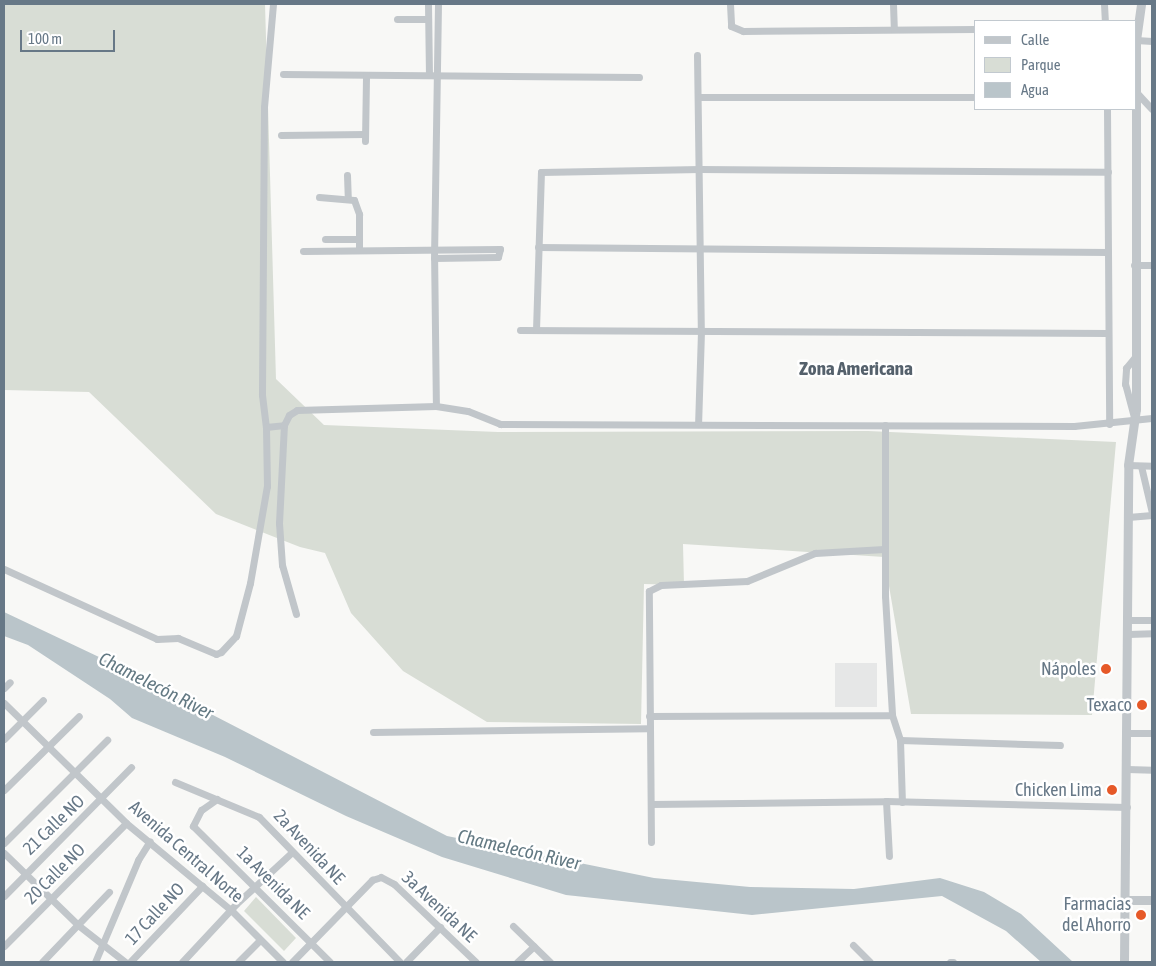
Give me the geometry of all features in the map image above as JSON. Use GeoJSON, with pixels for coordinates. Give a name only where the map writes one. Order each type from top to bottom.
{"type":"FeatureCollection","features":[{"type":"Feature","properties":{"kind":"street"},"geometry":{"type":"LineString","coordinates":[[4,569],[156,639],[178,638],[216,654],[221,652],[236,636],[250,584],[267,486],[266,427],[262,394],[262,184],[264,107],[273,4]]}},
{"type":"Feature","properties":{"kind":"street"},"geometry":{"type":"LineString","coordinates":[[428,4],[432,75],[436,406]]}},
{"type":"Feature","properties":{"kind":"street"},"geometry":{"type":"LineString","coordinates":[[432,75],[438,4]]}},
{"type":"Feature","properties":{"kind":"street"},"geometry":{"type":"LineString","coordinates":[[730,4],[731,26],[735,30],[974,29]]}},
{"type":"Feature","properties":{"kind":"street"},"geometry":{"type":"LineString","coordinates":[[893,4],[894,29]]}},
{"type":"Feature","properties":{"kind":"street"},"geometry":{"type":"LineString","coordinates":[[1104,4],[1105,20]]}},
{"type":"Feature","properties":{"kind":"street"},"geometry":{"type":"LineString","coordinates":[[1141,4],[1136,40],[1152,40]]}},
{"type":"Feature","properties":{"kind":"street"},"geometry":{"type":"LineString","coordinates":[[397,19],[428,19]]}},
{"type":"Feature","properties":{"kind":"street"},"geometry":{"type":"LineString","coordinates":[[697,55],[701,331],[698,424]]}},
{"type":"Feature","properties":{"kind":"street"},"geometry":{"type":"LineString","coordinates":[[283,74],[639,77]]}},
{"type":"Feature","properties":{"kind":"street"},"geometry":{"type":"LineString","coordinates":[[281,135],[365,138],[366,75]]}},
{"type":"Feature","properties":{"kind":"street"},"geometry":{"type":"LineString","coordinates":[[1136,92],[1152,109]]}},
{"type":"Feature","properties":{"kind":"street"},"geometry":{"type":"LineString","coordinates":[[699,97],[974,97]]}},
{"type":"Feature","properties":{"kind":"street"},"geometry":{"type":"LineString","coordinates":[[1107,110],[1109,424]]}},
{"type":"Feature","properties":{"kind":"street"},"geometry":{"type":"LineString","coordinates":[[1124,962],[1127,807],[1128,465],[1134,420],[1136,110]]}},
{"type":"Feature","properties":{"kind":"street"},"geometry":{"type":"LineString","coordinates":[[536,330],[541,172],[700,169],[1108,172]]}},
{"type":"Feature","properties":{"kind":"street"},"geometry":{"type":"LineString","coordinates":[[347,175],[348,198]]}},
{"type":"Feature","properties":{"kind":"street"},"geometry":{"type":"LineString","coordinates":[[319,197],[354,200],[359,214],[359,250]]}},
{"type":"Feature","properties":{"kind":"street"},"geometry":{"type":"LineString","coordinates":[[325,239],[359,239]]}},
{"type":"Feature","properties":{"kind":"street"},"geometry":{"type":"LineString","coordinates":[[538,247],[1108,252]]}},
{"type":"Feature","properties":{"kind":"street"},"geometry":{"type":"LineString","coordinates":[[303,251],[500,251],[498,257],[434,258]]}},
{"type":"Feature","properties":{"kind":"street"},"geometry":{"type":"LineString","coordinates":[[1134,265],[1152,266]]}},
{"type":"Feature","properties":{"kind":"street"},"geometry":{"type":"LineString","coordinates":[[520,330],[1108,333]]}},
{"type":"Feature","properties":{"kind":"street"},"geometry":{"type":"LineString","coordinates":[[296,614],[282,565],[280,476],[284,425],[289,415],[298,410],[436,406],[468,411],[500,424],[1109,424],[1152,418]]}},
{"type":"Feature","properties":{"kind":"street"},"geometry":{"type":"LineString","coordinates":[[266,427],[284,425]]}},
{"type":"Feature","properties":{"kind":"street"},"geometry":{"type":"LineString","coordinates":[[886,425],[884,549],[892,715],[900,740],[902,802]]}},
{"type":"Feature","properties":{"kind":"street"},"geometry":{"type":"LineString","coordinates":[[1128,465],[1152,466]]}},
{"type":"Feature","properties":{"kind":"street"},"geometry":{"type":"LineString","coordinates":[[1128,517],[1152,514],[1141,466]]}},
{"type":"Feature","properties":{"kind":"street"},"geometry":{"type":"LineString","coordinates":[[651,842],[647,599],[649,591],[655,586],[739,583],[815,553],[884,549]]}},
{"type":"Feature","properties":{"kind":"street"},"geometry":{"type":"LineString","coordinates":[[1128,620],[1152,620]]}},
{"type":"Feature","properties":{"kind":"street"},"geometry":{"type":"LineString","coordinates":[[1128,634],[1152,633]]}},
{"type":"Feature","properties":{"kind":"street"},"geometry":{"type":"LineString","coordinates":[[4,688],[10,682]]}},
{"type":"Feature","properties":{"kind":"street"},"geometry":{"type":"LineString","coordinates":[[4,739],[43,700]]}},
{"type":"Feature","properties":{"kind":"street","name":"Avenida Central Norte"},"geometry":{"type":"LineString","coordinates":[[4,703],[103,798],[126,824],[150,841],[232,911],[283,962]]}},
{"type":"Feature","properties":{"kind":"street"},"geometry":{"type":"LineString","coordinates":[[649,716],[892,715]]}},
{"type":"Feature","properties":{"kind":"street"},"geometry":{"type":"LineString","coordinates":[[4,790],[79,716]]}},
{"type":"Feature","properties":{"kind":"street"},"geometry":{"type":"LineString","coordinates":[[373,732],[649,728]]}},
{"type":"Feature","properties":{"kind":"street"},"geometry":{"type":"LineString","coordinates":[[1127,733],[1152,734]]}},
{"type":"Feature","properties":{"kind":"street"},"geometry":{"type":"LineString","coordinates":[[4,844],[107,740]]}},
{"type":"Feature","properties":{"kind":"street"},"geometry":{"type":"LineString","coordinates":[[900,740],[1060,745]]}},
{"type":"Feature","properties":{"kind":"street","name":"21 Calle NO"},"geometry":{"type":"LineString","coordinates":[[4,896],[103,798],[131,767]]}},
{"type":"Feature","properties":{"kind":"street"},"geometry":{"type":"LineString","coordinates":[[1127,769],[1152,770]]}},
{"type":"Feature","properties":{"kind":"street","name":"2a Avenida NE"},"geometry":{"type":"LineString","coordinates":[[175,782],[259,817],[291,853],[400,962]]}},
{"type":"Feature","properties":{"kind":"street","name":"1a Avenida NE"},"geometry":{"type":"LineString","coordinates":[[217,799],[201,810],[193,826],[330,962]]}},
{"type":"Feature","properties":{"kind":"street"},"geometry":{"type":"LineString","coordinates":[[651,804],[886,801],[1127,807]]}},
{"type":"Feature","properties":{"kind":"street"},"geometry":{"type":"LineString","coordinates":[[886,801],[889,856]]}},
{"type":"Feature","properties":{"kind":"street","name":"20 Calle NO"},"geometry":{"type":"LineString","coordinates":[[4,946],[126,824]]}},
{"type":"Feature","properties":{"kind":"street"},"geometry":{"type":"LineString","coordinates":[[95,962],[138,860],[150,841]]}},
{"type":"Feature","properties":{"kind":"street"},"geometry":{"type":"LineString","coordinates":[[4,853],[78,925],[125,962]]}},
{"type":"Feature","properties":{"kind":"street"},"geometry":{"type":"LineString","coordinates":[[182,962],[255,886],[291,853]]}},
{"type":"Feature","properties":{"kind":"street","name":"3a Avenida NE"},"geometry":{"type":"LineString","coordinates":[[346,908],[372,880],[381,877],[394,884],[476,962]]}},
{"type":"Feature","properties":{"kind":"street","name":"17 Calle NO"},"geometry":{"type":"LineString","coordinates":[[130,962],[202,886]]}},
{"type":"Feature","properties":{"kind":"street"},"geometry":{"type":"LineString","coordinates":[[42,962],[109,892]]}},
{"type":"Feature","properties":{"kind":"street"},"geometry":{"type":"LineString","coordinates":[[1126,900],[1152,900]]}},
{"type":"Feature","properties":{"kind":"street"},"geometry":{"type":"LineString","coordinates":[[292,962],[346,908]]}},
{"type":"Feature","properties":{"kind":"street"},"geometry":{"type":"LineString","coordinates":[[513,926],[550,962]]}},
{"type":"Feature","properties":{"kind":"street"},"geometry":{"type":"LineString","coordinates":[[406,962],[440,927]]}},
{"type":"Feature","properties":{"kind":"street"},"geometry":{"type":"LineString","coordinates":[[238,962],[260,940]]}},
{"type":"Feature","properties":{"kind":"street"},"geometry":{"type":"LineString","coordinates":[[853,945],[870,962]]}},
{"type":"Feature","properties":{"kind":"street"},"geometry":{"type":"LineString","coordinates":[[517,962],[534,946]]}},
{"type":"Feature","properties":{"kind":"shaded area"},"geometry":{"type":"Polygon","coordinates":[[[835,663],[877,663],[877,707],[835,707],[835,663]]]}},
{"type":"Feature","properties":{"kind":"green space"},"geometry":{"type":"Polygon","coordinates":[[[4,4],[265,4],[276,379],[324,425],[498,432],[868,431],[1116,442],[1092,715],[911,714],[884,557],[683,544],[684,585],[644,584],[641,724],[487,722],[403,671],[351,613],[325,553],[300,547],[216,514],[89,392],[4,390],[4,4]]]}},
{"type":"Feature","properties":{"kind":"green space"},"geometry":{"type":"Polygon","coordinates":[[[256,897],[296,938],[284,951],[244,911],[256,897]]]}},
{"type":"Feature","properties":{"kind":"water","name":"Chamelecón River"},"geometry":{"type":"Polygon","coordinates":[[[4,612],[118,666],[447,836],[654,878],[750,887],[854,889],[940,878],[984,892],[1021,914],[1073,962],[1041,962],[1006,931],[942,896],[752,915],[566,895],[442,857],[346,816],[225,757],[132,718],[110,699],[28,645],[4,636],[4,612]]]}},
{"type":"Feature","properties":{"kind":"place","name":"Nápoles"},"geometry":{"type":"Point","coordinates":[1106,669]}},
{"type":"Feature","properties":{"kind":"place","name":"Texaco"},"geometry":{"type":"Point","coordinates":[1142,705]}},
{"type":"Feature","properties":{"kind":"place","name":"Chicken Lima"},"geometry":{"type":"Point","coordinates":[1112,790]}},
{"type":"Feature","properties":{"kind":"place","name":"Farmacias del Ahorro"},"geometry":{"type":"Point","coordinates":[1141,915]}},
{"type":"Feature","properties":{"kind":"district","name":"Zona Americana"},"geometry":{"type":"Point","coordinates":[856,369]}}]}
